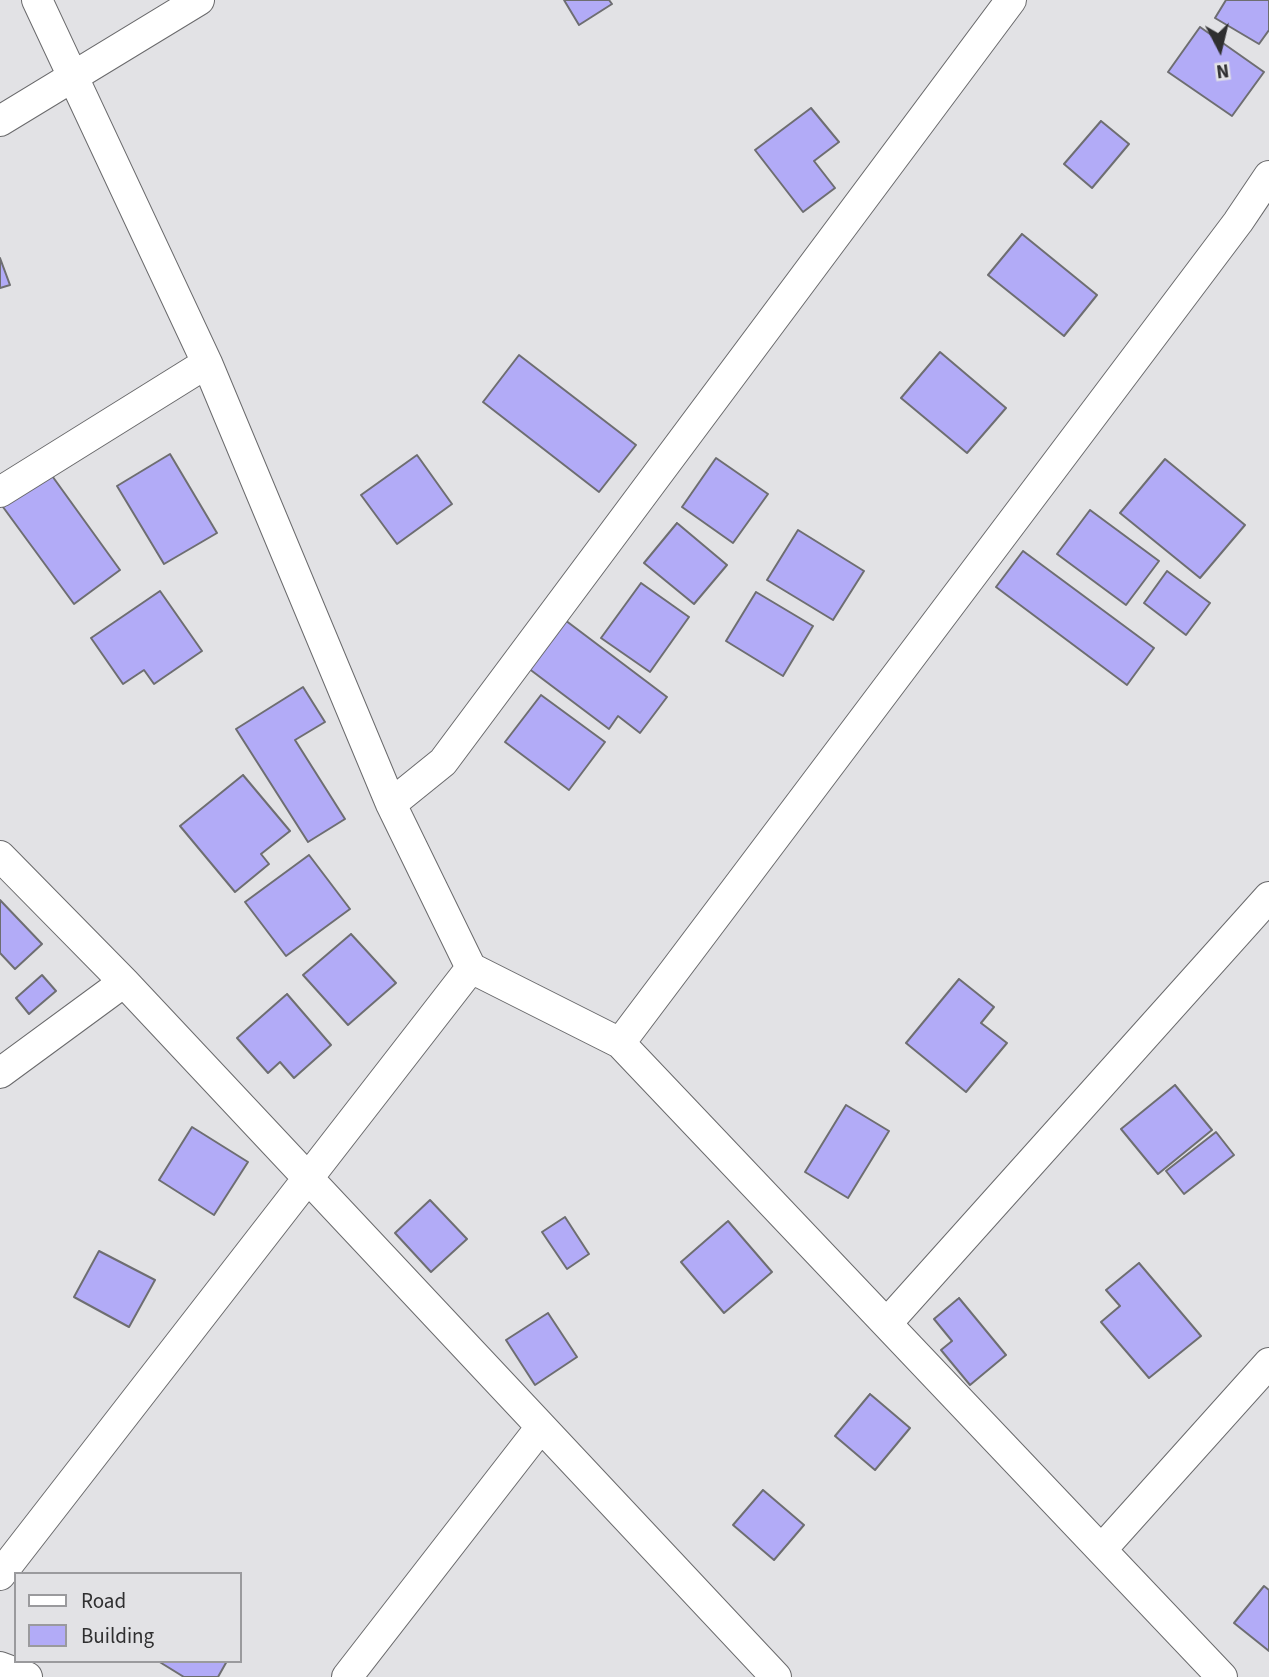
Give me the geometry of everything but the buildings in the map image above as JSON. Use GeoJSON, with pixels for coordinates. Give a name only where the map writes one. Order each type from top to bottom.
{"type":"FeatureCollection","features":[{"type":"Feature","properties":{"kind":"street"},"geometry":{"type":"LineString","coordinates":[[37,0],[207,363],[391,804],[471,968],[620,1043],[888,1322],[1222,1677]]}},
{"type":"Feature","properties":{"kind":"street"},"geometry":{"type":"LineString","coordinates":[[0,121],[199,0]]}},
{"type":"Feature","properties":{"kind":"street"},"geometry":{"type":"LineString","coordinates":[[391,804],[443,762],[1011,0]]}},
{"type":"Feature","properties":{"kind":"street"},"geometry":{"type":"LineString","coordinates":[[620,1043],[1238,222],[1269,176]]}},
{"type":"Feature","properties":{"kind":"street"},"geometry":{"type":"LineString","coordinates":[[0,492],[207,363]]}},
{"type":"Feature","properties":{"kind":"street"},"geometry":{"type":"LineString","coordinates":[[0,856],[124,982],[541,1427],[763,1672]]}},
{"type":"Feature","properties":{"kind":"street"},"geometry":{"type":"LineString","coordinates":[[888,1322],[1269,897]]}},
{"type":"Feature","properties":{"kind":"street"},"geometry":{"type":"LineString","coordinates":[[0,1575],[309,1181],[471,968]]}},
{"type":"Feature","properties":{"kind":"street"},"geometry":{"type":"LineString","coordinates":[[0,1073],[124,982]]}},
{"type":"Feature","properties":{"kind":"street"},"geometry":{"type":"LineString","coordinates":[[1102,1549],[1269,1363]]}},
{"type":"Feature","properties":{"kind":"street"},"geometry":{"type":"LineString","coordinates":[[347,1677],[541,1427]]}},
{"type":"Feature","properties":{"kind":"street"},"geometry":{"type":"LineString","coordinates":[[0,1667],[27,1677]]}}]}
